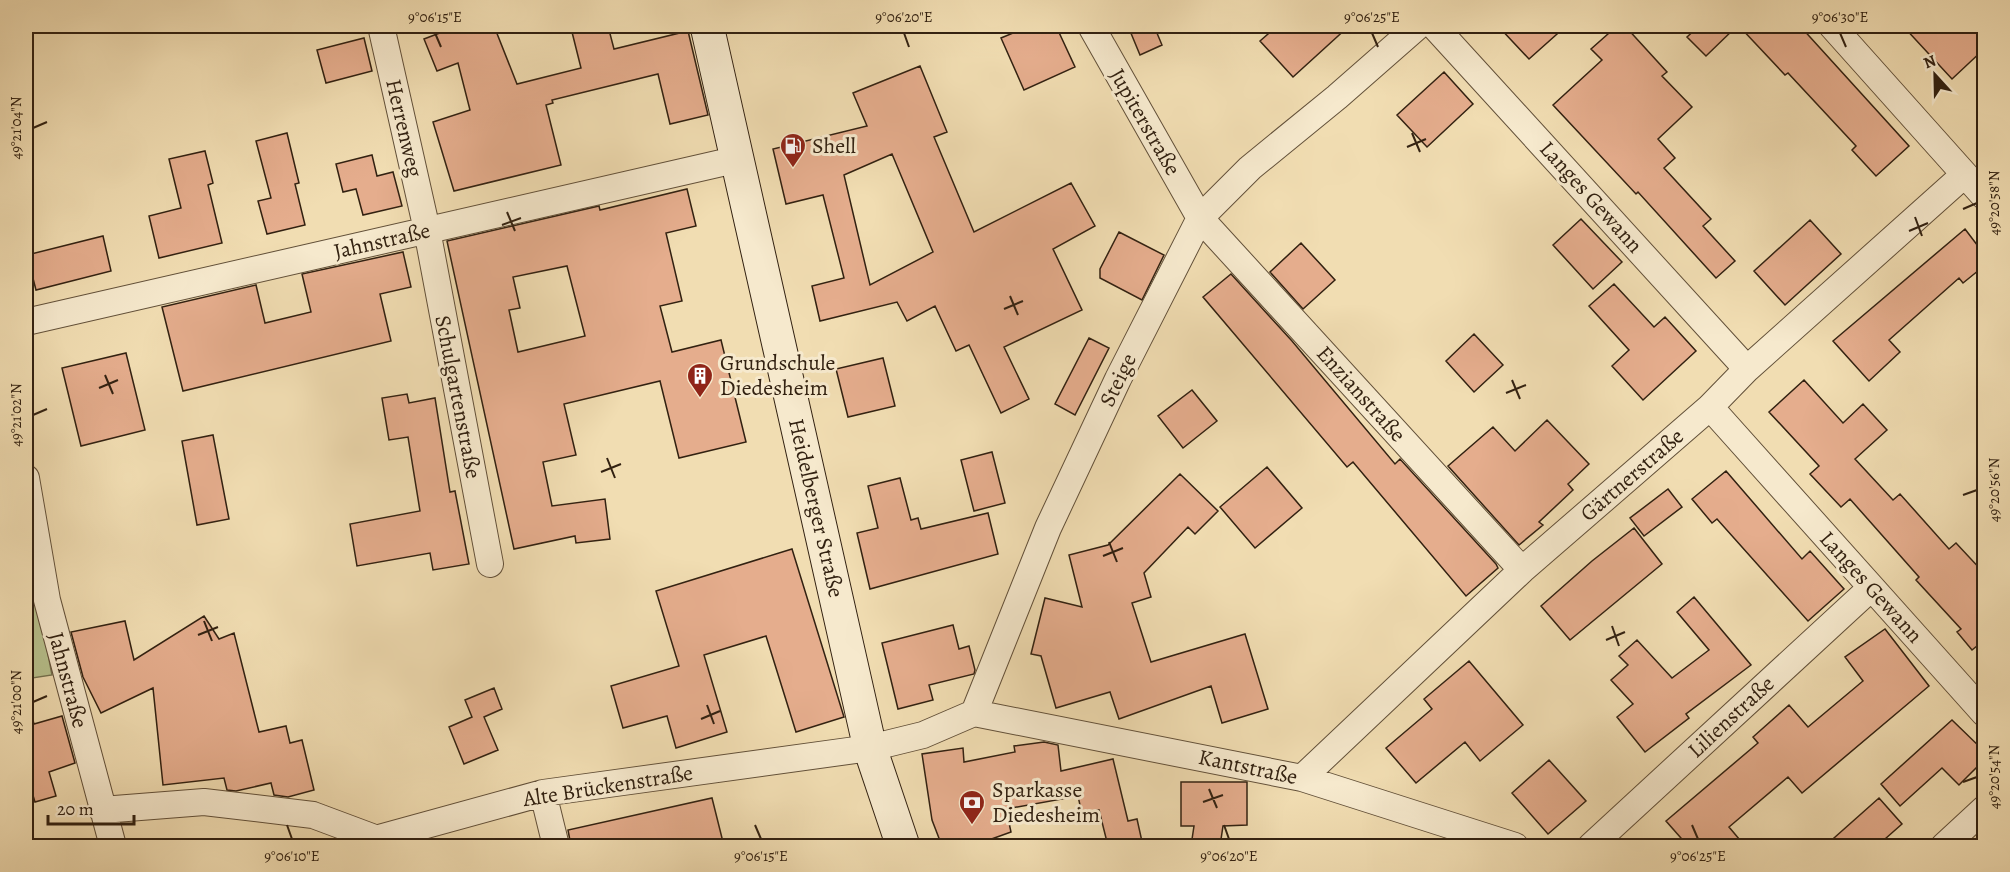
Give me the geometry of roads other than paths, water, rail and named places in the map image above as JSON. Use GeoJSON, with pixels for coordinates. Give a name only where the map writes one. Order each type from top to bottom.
{"type":"FeatureCollection","features":[{"type":"Feature","properties":{"kind":"street","name":"Herrenweg"},"geometry":{"type":"LineString","coordinates":[[381,26],[427,230]]}},
{"type":"Feature","properties":{"kind":"street","name":"Heidelberger Straße"},"geometry":{"type":"LineString","coordinates":[[707,26],[739,159],[870,747],[903,846]]}},
{"type":"Feature","properties":{"kind":"street","name":"Jupiterstraße"},"geometry":{"type":"LineString","coordinates":[[1091,26],[1200,218]]}},
{"type":"Feature","properties":{"kind":"street","name":"Steige"},"geometry":{"type":"LineString","coordinates":[[974,713],[1048,528],[1118,379],[1200,218],[1250,168],[1337,97],[1418,26]]}},
{"type":"Feature","properties":{"kind":"street","name":"Langes Gewann"},"geometry":{"type":"LineString","coordinates":[[1434,26],[1747,369]]}},
{"type":"Feature","properties":{"kind":"street"},"geometry":{"type":"LineString","coordinates":[[1832,26],[1984,196]]}},
{"type":"Feature","properties":{"kind":"street","name":"Jahnstraße"},"geometry":{"type":"LineString","coordinates":[[26,322],[739,159]]}},
{"type":"Feature","properties":{"kind":"street","name":"Gärtnerstraße"},"geometry":{"type":"LineString","coordinates":[[1302,778],[1522,570],[1710,407],[1747,369],[1964,175]]}},
{"type":"Feature","properties":{"kind":"street","name":"Enzianstraße"},"geometry":{"type":"LineString","coordinates":[[1200,218],[1522,570]]}},
{"type":"Feature","properties":{"kind":"street","name":"Schulgartenstraße"},"geometry":{"type":"LineString","coordinates":[[427,230],[490,564]]}},
{"type":"Feature","properties":{"kind":"street","name":"Langes Gewann"},"geometry":{"type":"LineString","coordinates":[[1710,407],[1984,713]]}},
{"type":"Feature","properties":{"kind":"street","name":"Jahnstraße"},"geometry":{"type":"LineString","coordinates":[[26,478],[47,600],[113,846]]}},
{"type":"Feature","properties":{"kind":"street","name":"Lilienstraße"},"geometry":{"type":"LineString","coordinates":[[1591,846],[1870,588]]}},
{"type":"Feature","properties":{"kind":"street"},"geometry":{"type":"LineString","coordinates":[[870,747],[923,735],[974,713]]}},
{"type":"Feature","properties":{"kind":"street","name":"Kantstraße"},"geometry":{"type":"LineString","coordinates":[[974,713],[1302,778],[1515,846]]}},
{"type":"Feature","properties":{"kind":"street","name":"Alte Brückenstraße"},"geometry":{"type":"LineString","coordinates":[[350,846],[380,840],[543,793],[870,747]]}},
{"type":"Feature","properties":{"kind":"street"},"geometry":{"type":"LineString","coordinates":[[543,793],[556,846]]}},
{"type":"Feature","properties":{"kind":"street"},"geometry":{"type":"LineString","coordinates":[[102,810],[204,802],[313,815],[380,840]]}},
{"type":"Feature","properties":{"kind":"street"},"geometry":{"type":"LineString","coordinates":[[1944,846],[1984,809]]}},
{"type":"Feature","properties":{"kind":"place","name":"Shell"},"geometry":{"type":"Point","coordinates":[793,169]}},
{"type":"Feature","properties":{"kind":"place","name":"Grundschule Diedesheim"},"geometry":{"type":"Point","coordinates":[700,399]}},
{"type":"Feature","properties":{"kind":"place","name":"Sparkasse Diedesheim"},"geometry":{"type":"Point","coordinates":[972,826]}}]}
